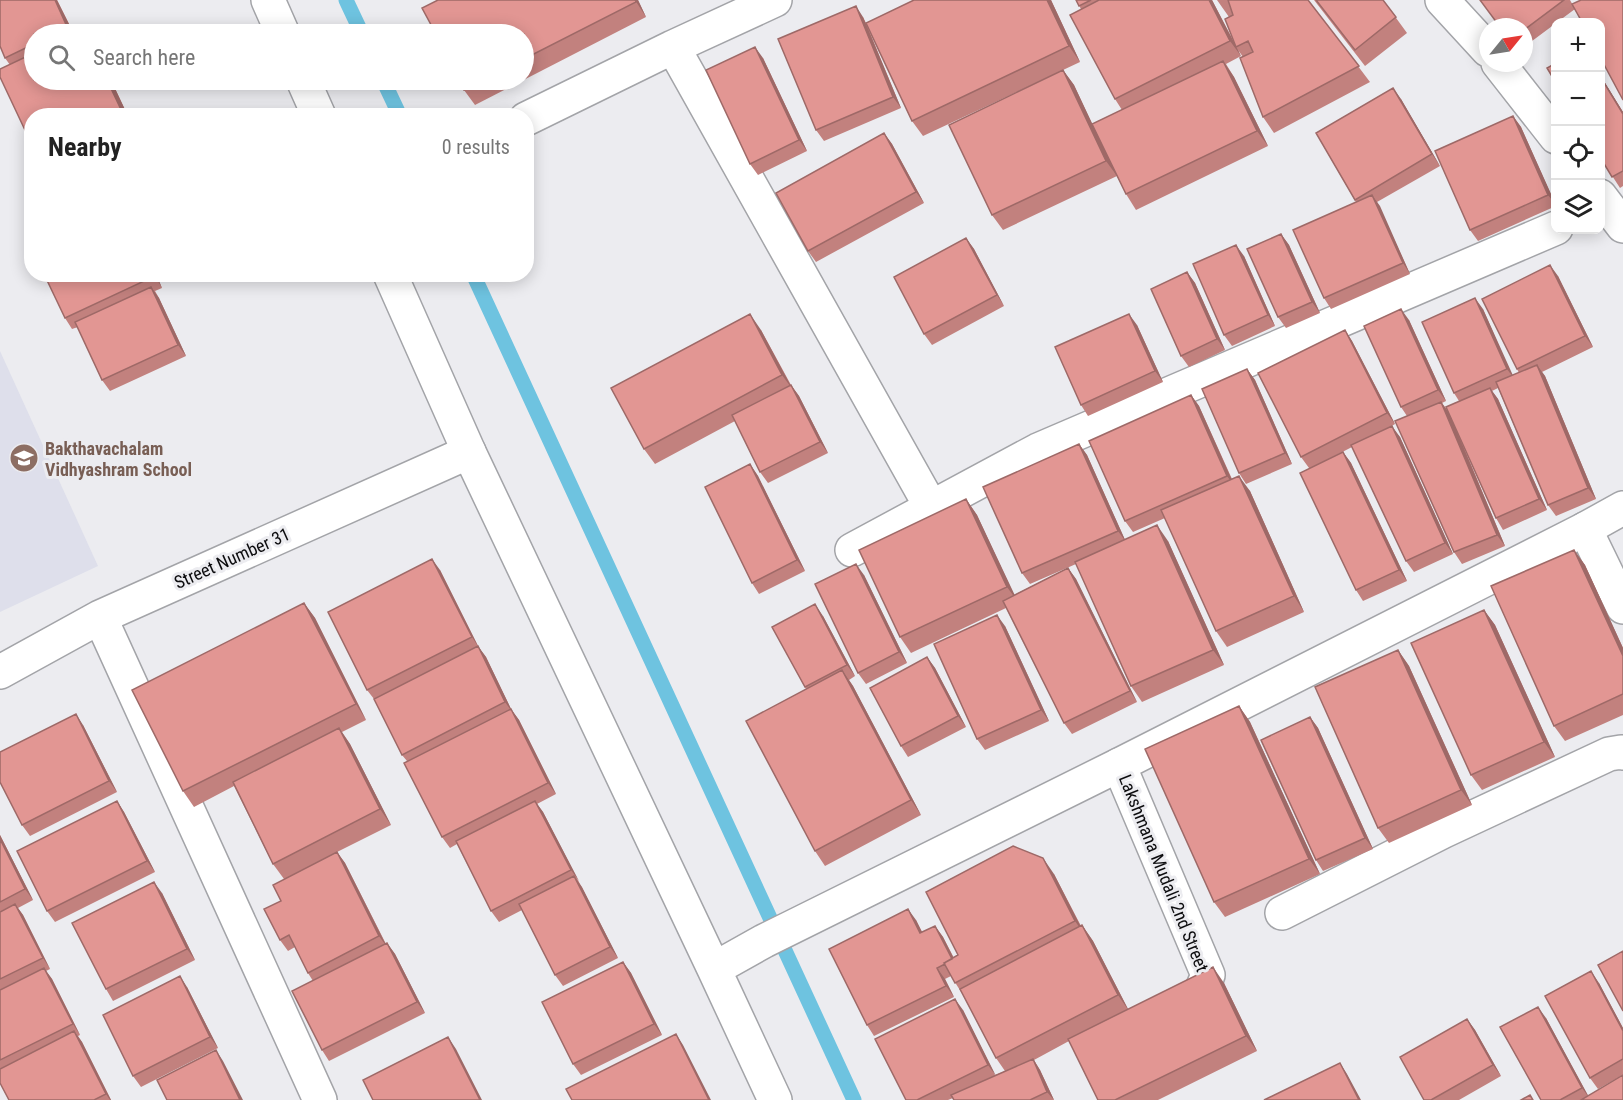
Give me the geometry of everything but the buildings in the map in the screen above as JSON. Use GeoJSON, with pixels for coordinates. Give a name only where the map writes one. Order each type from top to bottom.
{"type":"FeatureCollection","features":[{"type":"Feature","properties":{"kind":"street"},"geometry":{"type":"LineString","coordinates":[[268,0],[279,24]]}},
{"type":"Feature","properties":{"kind":"street"},"geometry":{"type":"LineString","coordinates":[[1442,0],[1479,40]]}},
{"type":"Feature","properties":{"kind":"street"},"geometry":{"type":"LineString","coordinates":[[534,115],[771,1]]}},
{"type":"Feature","properties":{"kind":"street"},"geometry":{"type":"LineString","coordinates":[[673,47],[931,507]]}},
{"type":"Feature","properties":{"kind":"street"},"geometry":{"type":"LineString","coordinates":[[1505,72],[1551,131]]}},
{"type":"Feature","properties":{"kind":"street"},"geometry":{"type":"LineString","coordinates":[[307,90],[315,108]]}},
{"type":"Feature","properties":{"kind":"street"},"geometry":{"type":"LineString","coordinates":[[852,550],[1038,450],[1551,230]]}},
{"type":"Feature","properties":{"kind":"street"},"geometry":{"type":"LineString","coordinates":[[394,282],[469,452],[775,1100]]}},
{"type":"Feature","properties":{"kind":"street","name":"Street Number 31"},"geometry":{"type":"LineString","coordinates":[[0,672],[100,617],[469,452]]}},
{"type":"Feature","properties":{"kind":"street"},"geometry":{"type":"LineString","coordinates":[[714,969],[764,941],[1119,765],[1623,508]]}},
{"type":"Feature","properties":{"kind":"street"},"geometry":{"type":"LineString","coordinates":[[1585,529],[1623,607]]}},
{"type":"Feature","properties":{"kind":"street"},"geometry":{"type":"LineString","coordinates":[[100,617],[320,1100]]}},
{"type":"Feature","properties":{"kind":"street"},"geometry":{"type":"LineString","coordinates":[[1282,913],[1455,826],[1609,754],[1623,753]]}},
{"type":"Feature","properties":{"kind":"street","name":"Lakshmana Mudali 2nd Street"},"geometry":{"type":"LineString","coordinates":[[1119,765],[1209,975],[1195,1005],[1166,1025]]}},
{"type":"Feature","properties":{"kind":"shaded area","name":"Bakthavachalam Vidhyashram School"},"geometry":{"type":"Polygon","coordinates":[[[0,351],[98,566],[0,612],[0,351]]]}},
{"type":"Feature","properties":{"kind":"waterway"},"geometry":{"type":"LineString","coordinates":[[346,0],[357,24]]}},
{"type":"Feature","properties":{"kind":"waterway"},"geometry":{"type":"LineString","coordinates":[[388,90],[396,108]]}},
{"type":"Feature","properties":{"kind":"waterway"},"geometry":{"type":"LineString","coordinates":[[477,282],[854,1100]]}},
{"type":"Feature","properties":{"kind":"place","name":"Bakthavachalam Vidhyashram School"},"geometry":{"type":"Point","coordinates":[24,458]}}]}
